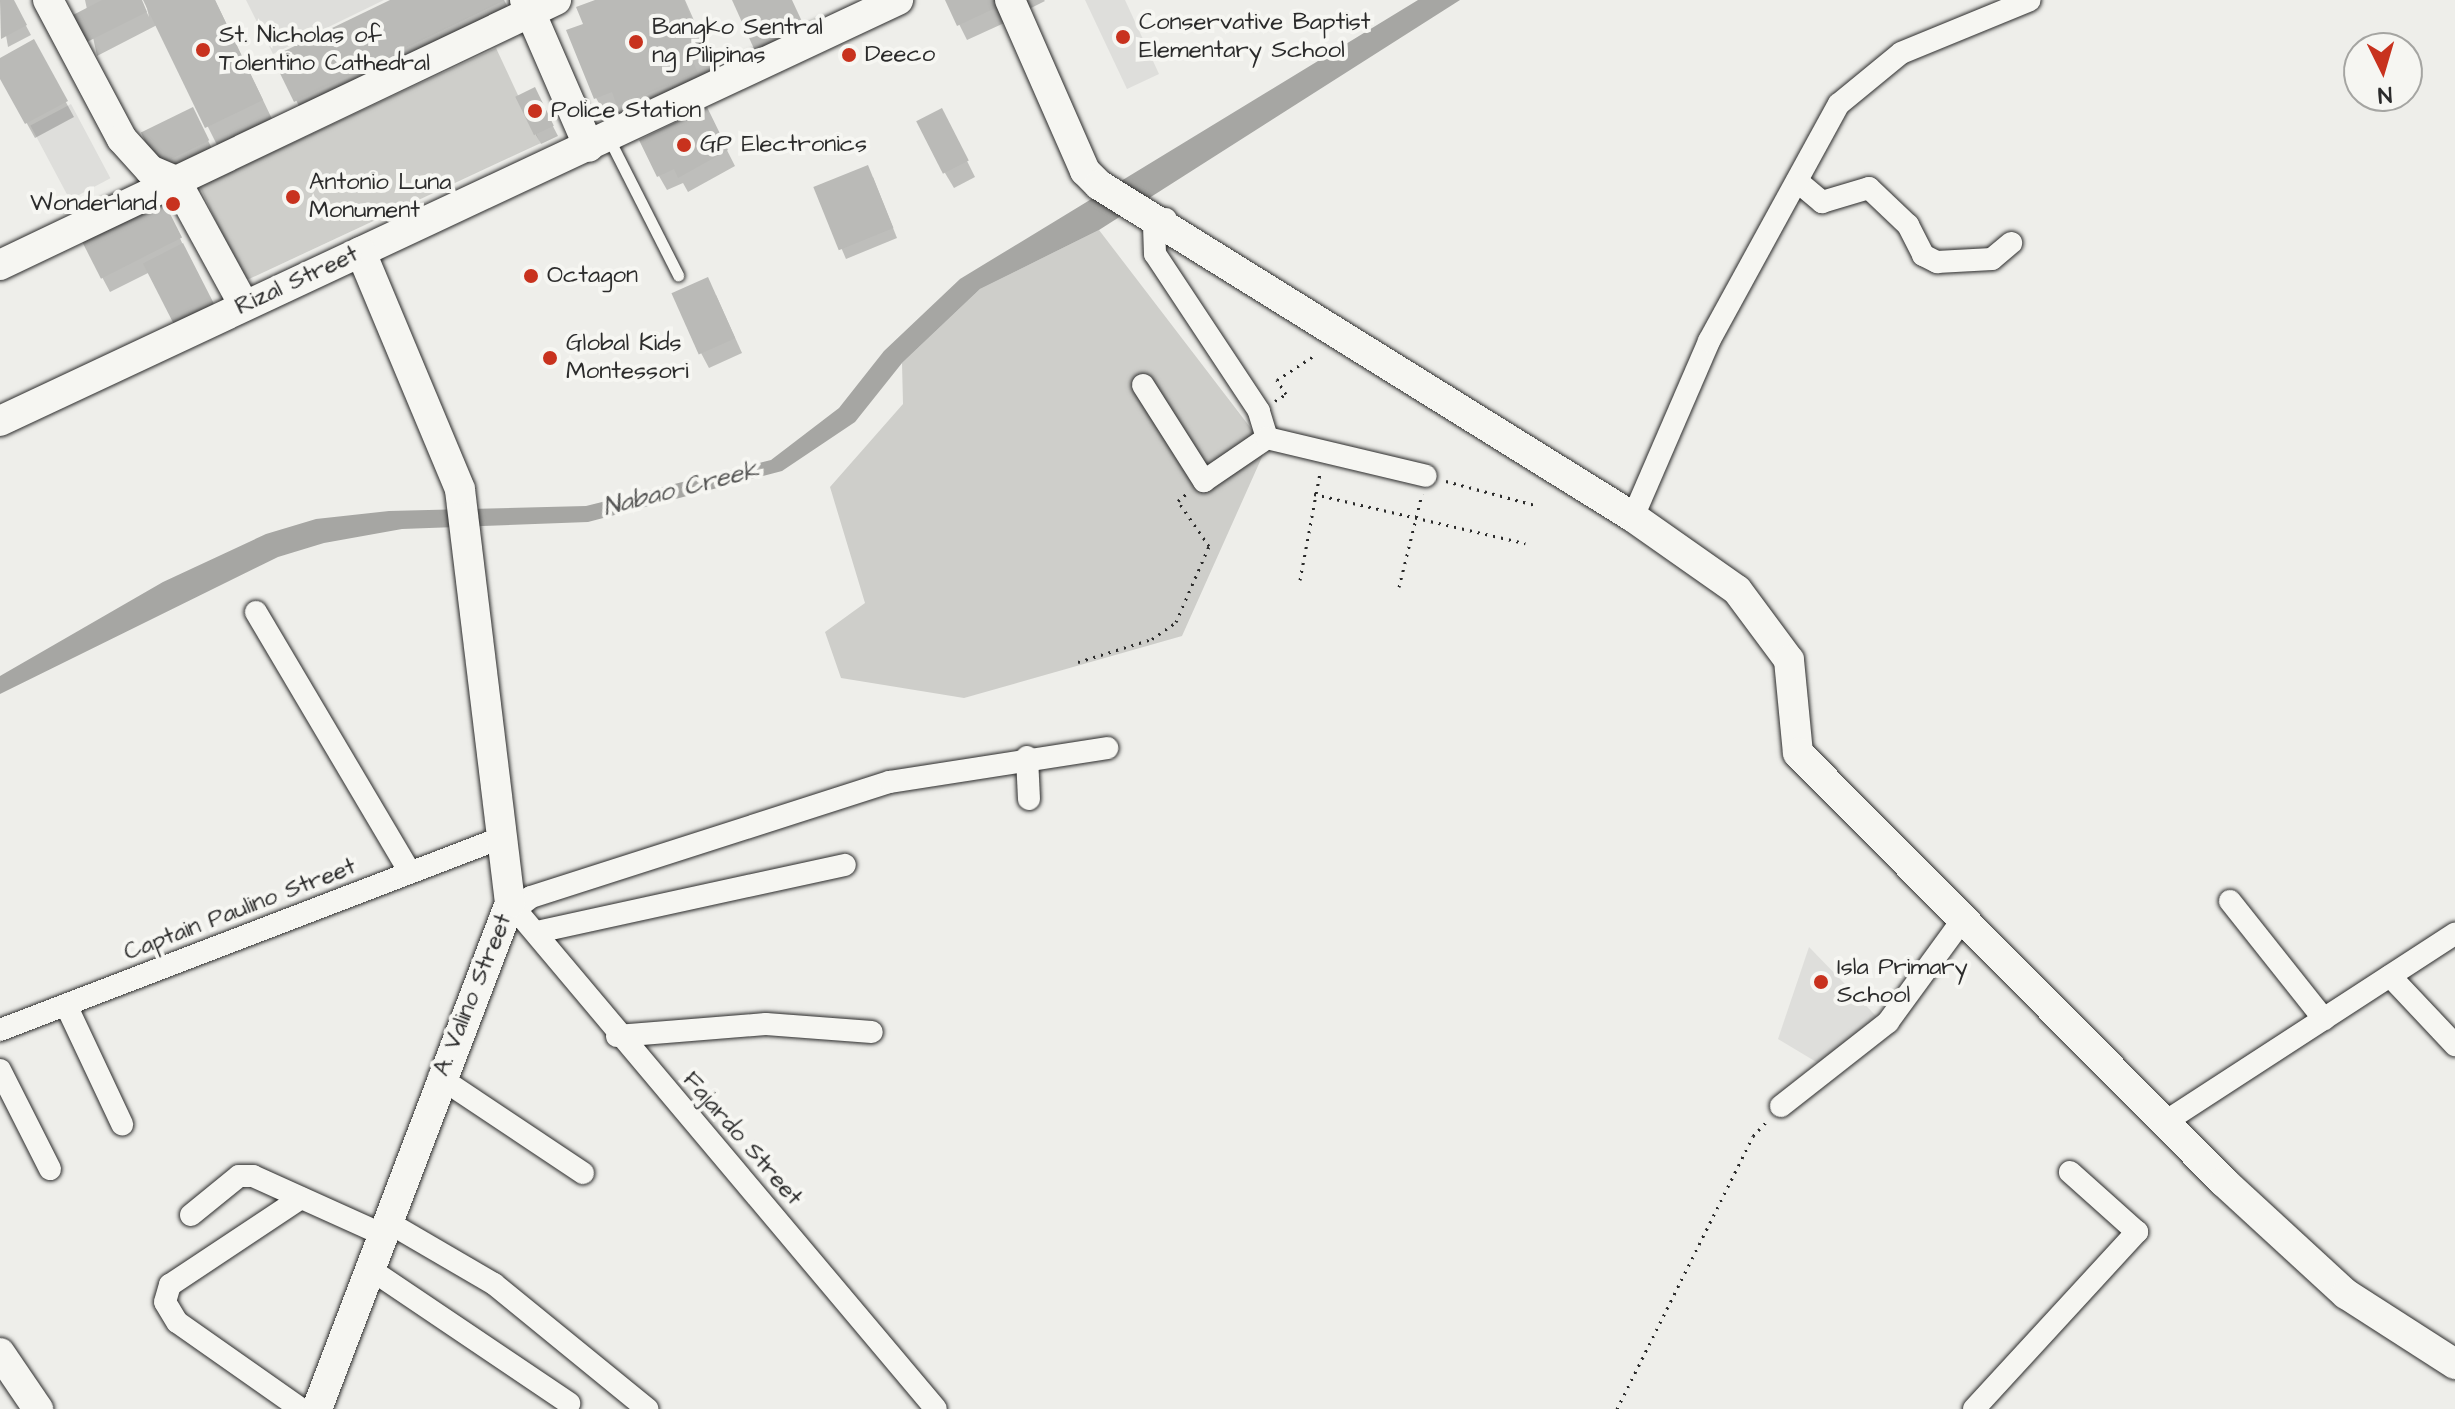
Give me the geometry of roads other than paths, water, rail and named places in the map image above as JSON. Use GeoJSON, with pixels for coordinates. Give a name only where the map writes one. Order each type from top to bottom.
{"type":"FeatureCollection","features":[{"type":"Feature","properties":{"kind":"street"},"geometry":{"type":"LineString","coordinates":[[48,0],[122,139],[150,170],[176,181],[244,305]]}},
{"type":"Feature","properties":{"kind":"street","name":"Rizal Street"},"geometry":{"type":"LineString","coordinates":[[0,421],[244,305],[599,143],[898,0]]}},
{"type":"Feature","properties":{"kind":"street"},"geometry":{"type":"LineString","coordinates":[[1010,0],[1085,171],[1099,185],[1633,517],[1737,590],[1789,660],[1798,753],[2165,1122],[2346,1294],[2455,1364]]}},
{"type":"Feature","properties":{"kind":"street"},"geometry":{"type":"LineString","coordinates":[[1633,517],[1709,341],[1839,104],[1901,53],[2030,0]]}},
{"type":"Feature","properties":{"kind":"street"},"geometry":{"type":"LineString","coordinates":[[0,265],[537,4],[599,143]]}},
{"type":"Feature","properties":{"kind":"street"},"geometry":{"type":"LineString","coordinates":[[1797,181],[1822,202],[1869,188],[1908,225],[1923,255],[1937,262],[1992,259],[2011,243]]}},
{"type":"Feature","properties":{"kind":"street"},"geometry":{"type":"LineString","coordinates":[[1146,216],[1177,217],[1327,312]]}},
{"type":"Feature","properties":{"kind":"street"},"geometry":{"type":"LineString","coordinates":[[1146,216],[1155,254],[1259,411],[1267,438]]}},
{"type":"Feature","properties":{"kind":"street","name":"A. Valino Street"},"geometry":{"type":"LineString","coordinates":[[316,1408],[439,1077],[513,906],[498,839],[473,562],[460,489],[361,252]]}},
{"type":"Feature","properties":{"kind":"street"},"geometry":{"type":"LineString","coordinates":[[1143,385],[1204,481],[1267,438],[1426,476]]}},
{"type":"Feature","properties":{"kind":"street"},"geometry":{"type":"LineString","coordinates":[[256,612],[410,872]]}},
{"type":"Feature","properties":{"kind":"street"},"geometry":{"type":"LineString","coordinates":[[513,906],[531,897],[890,782],[1027,757],[1107,748]]}},
{"type":"Feature","properties":{"kind":"street"},"geometry":{"type":"LineString","coordinates":[[1027,757],[1029,799]]}},
{"type":"Feature","properties":{"kind":"street","name":"Captain Paulino Street"},"geometry":{"type":"LineString","coordinates":[[0,1030],[498,839]]}},
{"type":"Feature","properties":{"kind":"street"},"geometry":{"type":"LineString","coordinates":[[537,932],[845,865]]}},
{"type":"Feature","properties":{"kind":"street"},"geometry":{"type":"LineString","coordinates":[[2230,901],[2324,1019]]}},
{"type":"Feature","properties":{"kind":"street","name":"Fajardo Street"},"geometry":{"type":"LineString","coordinates":[[513,906],[537,932],[617,1036],[936,1409]]}},
{"type":"Feature","properties":{"kind":"street"},"geometry":{"type":"LineString","coordinates":[[1781,1106],[1888,1022],[1963,919]]}},
{"type":"Feature","properties":{"kind":"street"},"geometry":{"type":"LineString","coordinates":[[2165,1122],[2455,934]]}},
{"type":"Feature","properties":{"kind":"street"},"geometry":{"type":"LineString","coordinates":[[2390,976],[2455,1045]]}},
{"type":"Feature","properties":{"kind":"street"},"geometry":{"type":"LineString","coordinates":[[66,1005],[122,1124]]}},
{"type":"Feature","properties":{"kind":"street"},"geometry":{"type":"LineString","coordinates":[[617,1036],[766,1024],[872,1032]]}},
{"type":"Feature","properties":{"kind":"street"},"geometry":{"type":"LineString","coordinates":[[0,1070],[50,1169]]}},
{"type":"Feature","properties":{"kind":"street"},"geometry":{"type":"LineString","coordinates":[[439,1077],[583,1173]]}},
{"type":"Feature","properties":{"kind":"street"},"geometry":{"type":"LineString","coordinates":[[1974,1409],[2137,1232],[2070,1172]]}},
{"type":"Feature","properties":{"kind":"street"},"geometry":{"type":"LineString","coordinates":[[191,1215],[239,1176],[383,1227],[494,1284],[647,1409]]}},
{"type":"Feature","properties":{"kind":"street"},"geometry":{"type":"LineString","coordinates":[[301,1198],[170,1285],[165,1302],[177,1322],[316,1408]]}},
{"type":"Feature","properties":{"kind":"street"},"geometry":{"type":"LineString","coordinates":[[367,1267],[569,1403]]}},
{"type":"Feature","properties":{"kind":"street"},"geometry":{"type":"LineString","coordinates":[[0,1353],[38,1409]]}},
{"type":"Feature","properties":{"kind":"lane"},"geometry":{"type":"LineString","coordinates":[[599,143],[678,275]]}},
{"type":"Feature","properties":{"kind":"water","name":"Nabao Creek"},"geometry":{"type":"Polygon","coordinates":[[[1418,0],[1460,0],[1099,230],[980,289],[902,363],[855,422],[782,471],[588,522],[402,529],[324,543],[278,557],[0,694],[0,676],[163,582],[266,534],[316,519],[389,511],[586,506],[771,460],[839,408],[884,351],[960,279],[1418,0]]]}},
{"type":"Feature","properties":{"kind":"place","name":"Conservative Baptist Elementary School"},"geometry":{"type":"Point","coordinates":[1123,37]}},
{"type":"Feature","properties":{"kind":"place","name":"Bangko Sentral ng Pilipinas"},"geometry":{"type":"Point","coordinates":[636,42]}},
{"type":"Feature","properties":{"kind":"place","name":"St. Nicholas of Tolentino Cathedral"},"geometry":{"type":"Point","coordinates":[203,50]}},
{"type":"Feature","properties":{"kind":"place","name":"Deeco"},"geometry":{"type":"Point","coordinates":[849,55]}},
{"type":"Feature","properties":{"kind":"place","name":"Police Station"},"geometry":{"type":"Point","coordinates":[535,111]}},
{"type":"Feature","properties":{"kind":"place","name":"GP Electronics"},"geometry":{"type":"Point","coordinates":[684,145]}},
{"type":"Feature","properties":{"kind":"place","name":"Antonio Luna Monument"},"geometry":{"type":"Point","coordinates":[293,197]}},
{"type":"Feature","properties":{"kind":"place","name":"Wonderland"},"geometry":{"type":"Point","coordinates":[173,204]}},
{"type":"Feature","properties":{"kind":"place","name":"Octagon"},"geometry":{"type":"Point","coordinates":[531,276]}},
{"type":"Feature","properties":{"kind":"place","name":"Global Kids Montessori"},"geometry":{"type":"Point","coordinates":[550,358]}},
{"type":"Feature","properties":{"kind":"place","name":"Isla Primary School"},"geometry":{"type":"Point","coordinates":[1821,982]}}]}
